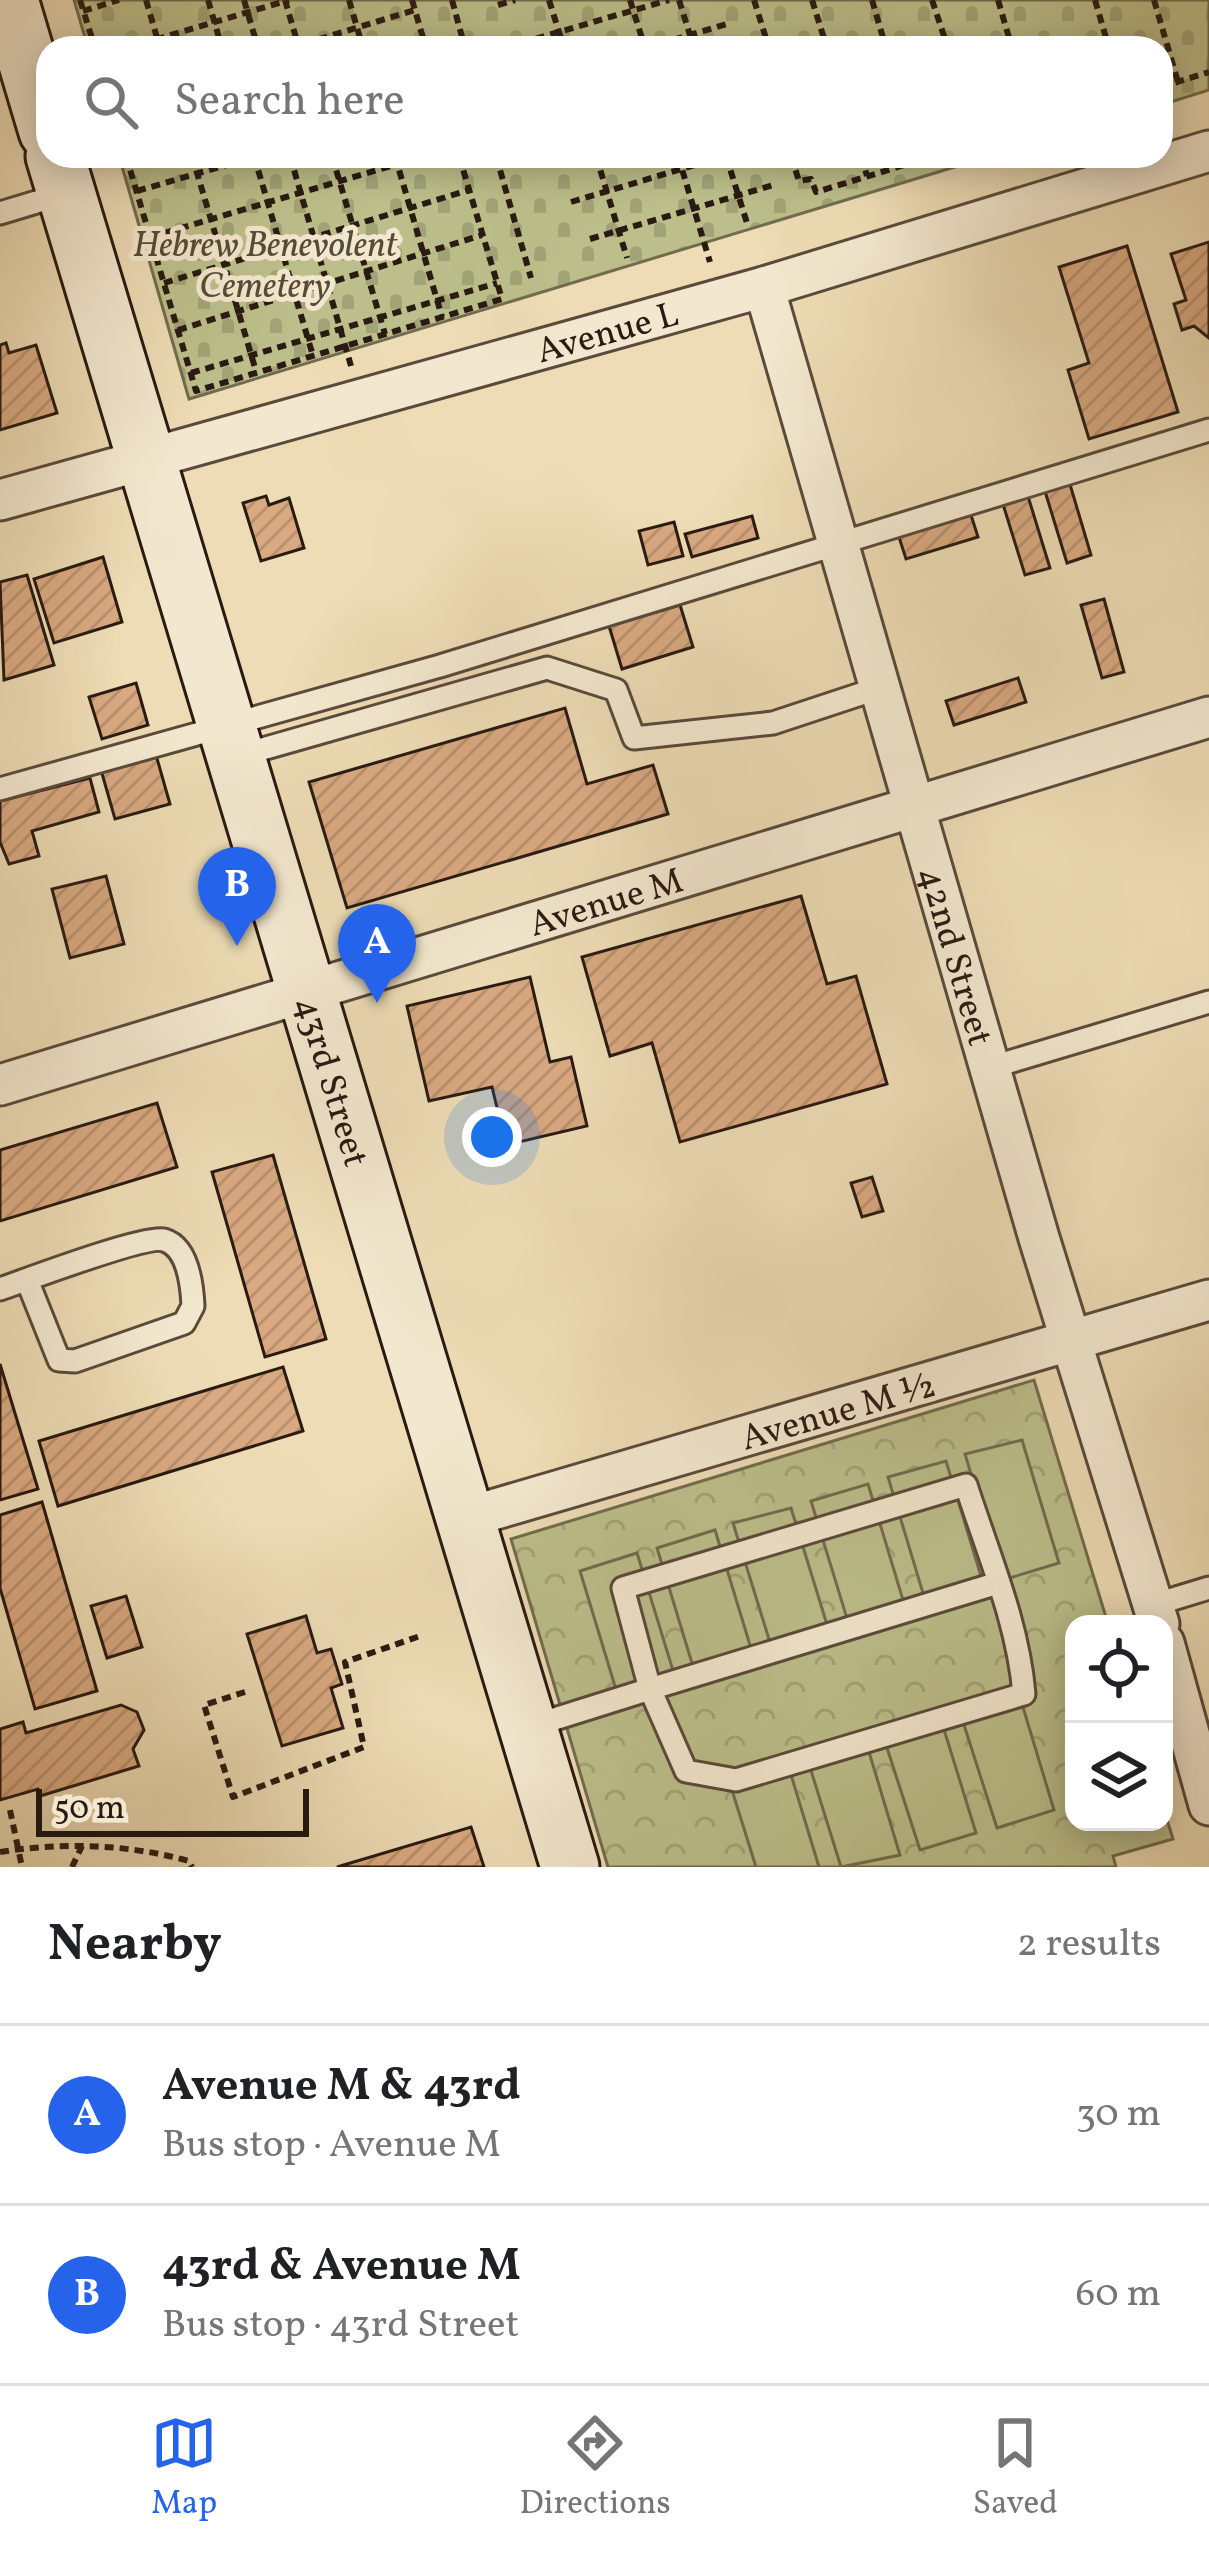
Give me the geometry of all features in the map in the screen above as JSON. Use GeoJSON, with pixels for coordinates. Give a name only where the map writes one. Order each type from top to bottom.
{"type":"FeatureCollection","features":[{"type":"Feature","properties":{"kind":"street"},"geometry":{"type":"LineString","coordinates":[[9,0],[36,91]]}},
{"type":"Feature","properties":{"kind":"street","name":"Avenue L"},"geometry":{"type":"LineString","coordinates":[[1173,162],[1209,151]]}},
{"type":"Feature","properties":{"kind":"street","name":"Avenue L"},"geometry":{"type":"LineString","coordinates":[[0,500],[764,287],[1153,168]]}},
{"type":"Feature","properties":{"kind":"street","name":"43rd Street"},"geometry":{"type":"LineString","coordinates":[[61,175],[227,741],[570,1867]]}},
{"type":"Feature","properties":{"kind":"street","name":"42nd Street"},"geometry":{"type":"LineString","coordinates":[[764,287],[989,1068],[1156,1614]]}},
{"type":"Feature","properties":{"kind":"street","name":"Avenue M"},"geometry":{"type":"LineString","coordinates":[[0,1085],[1209,717]]}},
{"type":"Feature","properties":{"kind":"street","name":"Avenue M ½"},"geometry":{"type":"LineString","coordinates":[[465,1518],[1209,1300]]}},
{"type":"Feature","properties":{"kind":"street"},"geometry":{"type":"LineString","coordinates":[[1173,1675],[1209,1805]]}},
{"type":"Feature","properties":{"kind":"lane"},"geometry":{"type":"LineString","coordinates":[[0,213],[61,175]]}},
{"type":"Feature","properties":{"kind":"lane"},"geometry":{"type":"LineString","coordinates":[[227,741],[440,666],[1209,430]]}},
{"type":"Feature","properties":{"kind":"lane"},"geometry":{"type":"LineString","coordinates":[[0,789],[547,668],[616,690],[634,738],[773,724],[879,688]]}},
{"type":"Feature","properties":{"kind":"lane"},"geometry":{"type":"LineString","coordinates":[[989,1068],[1209,1002]]}},
{"type":"Feature","properties":{"kind":"lane"},"geometry":{"type":"LineString","coordinates":[[0,1289],[27,1280],[163,1240],[176,1247],[185,1262],[193,1306],[184,1323],[75,1361],[59,1360],[27,1280]]}},
{"type":"Feature","properties":{"kind":"lane"},"geometry":{"type":"LineString","coordinates":[[966,1486],[1020,1650],[1024,1694],[736,1780],[686,1771],[650,1689],[623,1588],[966,1486]]}},
{"type":"Feature","properties":{"kind":"lane"},"geometry":{"type":"LineString","coordinates":[[528,1727],[998,1583]]}},
{"type":"Feature","properties":{"kind":"lane"},"geometry":{"type":"LineString","coordinates":[[1156,1614],[1209,1588]]}},
{"type":"Feature","properties":{"kind":"path"},"geometry":{"type":"LineString","coordinates":[[80,0],[90,36]]}},
{"type":"Feature","properties":{"kind":"path"},"geometry":{"type":"LineString","coordinates":[[83,11],[119,0]]}},
{"type":"Feature","properties":{"kind":"path"},"geometry":{"type":"LineString","coordinates":[[146,0],[156,36]]}},
{"type":"Feature","properties":{"kind":"path"},"geometry":{"type":"LineString","coordinates":[[208,0],[218,36]]}},
{"type":"Feature","properties":{"kind":"path"},"geometry":{"type":"LineString","coordinates":[[244,0],[255,36]]}},
{"type":"Feature","properties":{"kind":"path"},"geometry":{"type":"LineString","coordinates":[[177,36],[286,0],[294,36]]}},
{"type":"Feature","properties":{"kind":"path"},"geometry":{"type":"LineString","coordinates":[[349,0],[359,36]]}},
{"type":"Feature","properties":{"kind":"path"},"geometry":{"type":"LineString","coordinates":[[412,0],[423,36]]}},
{"type":"Feature","properties":{"kind":"path"},"geometry":{"type":"LineString","coordinates":[[452,0],[462,36]]}},
{"type":"Feature","properties":{"kind":"path"},"geometry":{"type":"LineString","coordinates":[[498,5],[515,0]]}},
{"type":"Feature","properties":{"kind":"path"},"geometry":{"type":"LineString","coordinates":[[549,0],[560,36]]}},
{"type":"Feature","properties":{"kind":"path"},"geometry":{"type":"LineString","coordinates":[[630,0],[642,36]]}},
{"type":"Feature","properties":{"kind":"path"},"geometry":{"type":"LineString","coordinates":[[545,36],[669,0]]}},
{"type":"Feature","properties":{"kind":"path"},"geometry":{"type":"LineString","coordinates":[[679,0],[689,34]]}},
{"type":"Feature","properties":{"kind":"path"},"geometry":{"type":"LineString","coordinates":[[754,0],[765,36]]}},
{"type":"Feature","properties":{"kind":"path"},"geometry":{"type":"LineString","coordinates":[[812,0],[823,36]]}},
{"type":"Feature","properties":{"kind":"path"},"geometry":{"type":"LineString","coordinates":[[872,0],[882,36]]}},
{"type":"Feature","properties":{"kind":"path"},"geometry":{"type":"LineString","coordinates":[[932,0],[944,36]]}},
{"type":"Feature","properties":{"kind":"path"},"geometry":{"type":"LineString","coordinates":[[998,0],[1008,36]]}},
{"type":"Feature","properties":{"kind":"path"},"geometry":{"type":"LineString","coordinates":[[1095,0],[1106,36]]}},
{"type":"Feature","properties":{"kind":"path"},"geometry":{"type":"LineString","coordinates":[[1154,0],[1165,36]]}},
{"type":"Feature","properties":{"kind":"path"},"geometry":{"type":"LineString","coordinates":[[331,36],[415,10]]}},
{"type":"Feature","properties":{"kind":"path"},"geometry":{"type":"LineString","coordinates":[[683,36],[727,23]]}},
{"type":"Feature","properties":{"kind":"path"},"geometry":{"type":"LineString","coordinates":[[1173,65],[1178,82]]}},
{"type":"Feature","properties":{"kind":"path"},"geometry":{"type":"LineString","coordinates":[[1173,83],[1209,73]]}},
{"type":"Feature","properties":{"kind":"path"},"geometry":{"type":"LineString","coordinates":[[130,168],[196,391],[502,299],[463,168]]}},
{"type":"Feature","properties":{"kind":"path"},"geometry":{"type":"LineString","coordinates":[[195,168],[256,373]]}},
{"type":"Feature","properties":{"kind":"path"},"geometry":{"type":"LineString","coordinates":[[137,191],[216,168]]}},
{"type":"Feature","properties":{"kind":"path"},"geometry":{"type":"LineString","coordinates":[[258,168],[313,356]]}},
{"type":"Feature","properties":{"kind":"path"},"geometry":{"type":"LineString","coordinates":[[293,168],[361,399]]}},
{"type":"Feature","properties":{"kind":"path"},"geometry":{"type":"LineString","coordinates":[[335,168],[385,334]]}},
{"type":"Feature","properties":{"kind":"path"},"geometry":{"type":"LineString","coordinates":[[151,237],[374,168]]}},
{"type":"Feature","properties":{"kind":"path"},"geometry":{"type":"LineString","coordinates":[[398,168],[442,317]]}},
{"type":"Feature","properties":{"kind":"path"},"geometry":{"type":"LineString","coordinates":[[499,168],[531,278]]}},
{"type":"Feature","properties":{"kind":"path"},"geometry":{"type":"LineString","coordinates":[[600,168],[627,258]]}},
{"type":"Feature","properties":{"kind":"path"},"geometry":{"type":"LineString","coordinates":[[571,202],[685,168]]}},
{"type":"Feature","properties":{"kind":"path"},"geometry":{"type":"LineString","coordinates":[[730,168],[747,223]]}},
{"type":"Feature","properties":{"kind":"path"},"geometry":{"type":"LineString","coordinates":[[795,168],[799,181],[811,178],[816,192],[890,168]]}},
{"type":"Feature","properties":{"kind":"path"},"geometry":{"type":"LineString","coordinates":[[865,168],[867,176]]}},
{"type":"Feature","properties":{"kind":"path"},"geometry":{"type":"LineString","coordinates":[[682,169],[722,299]]}},
{"type":"Feature","properties":{"kind":"path"},"geometry":{"type":"LineString","coordinates":[[590,239],[778,184]]}},
{"type":"Feature","properties":{"kind":"path"},"geometry":{"type":"LineString","coordinates":[[164,283],[469,190]]}},
{"type":"Feature","properties":{"kind":"path"},"geometry":{"type":"LineString","coordinates":[[178,330],[482,235]]}},
{"type":"Feature","properties":{"kind":"path"},"geometry":{"type":"LineString","coordinates":[[190,373],[497,283]]}},
{"type":"Feature","properties":{"kind":"path"},"geometry":{"type":"LineString","coordinates":[[245,1692],[204,1705],[233,1797],[364,1747],[345,1662],[423,1635]]}},
{"type":"Feature","properties":{"kind":"path"},"geometry":{"type":"LineString","coordinates":[[10,1810],[22,1867]]}},
{"type":"Feature","properties":{"kind":"path"},"geometry":{"type":"LineString","coordinates":[[72,1867],[82,1846]]}},
{"type":"Feature","properties":{"kind":"path"},"geometry":{"type":"LineString","coordinates":[[0,1852],[82,1846],[147,1850],[189,1861],[191,1867]]}},
{"type":"Feature","properties":{"kind":"green space"},"geometry":{"type":"Polygon","coordinates":[[[74,0],[1209,0],[1209,90],[1173,101],[1173,36],[84,36],[74,0]]]}},
{"type":"Feature","properties":{"kind":"green space","name":"Hebrew Benevolent Cemetery"},"geometry":{"type":"Polygon","coordinates":[[[122,168],[951,168],[189,399],[122,168]]]}},
{"type":"Feature","properties":{"kind":"green space"},"geometry":{"type":"Polygon","coordinates":[[[1034,1380],[1105,1615],[1065,1615],[1065,1831],[1171,1831],[1173,1839],[1113,1856],[1116,1867],[608,1867],[511,1539],[1034,1380]]]}},
{"type":"Feature","properties":{"kind":"green space"},"geometry":{"type":"Polygon","coordinates":[[[1022,1440],[1059,1563],[1003,1580],[965,1454],[1022,1440]]]}},
{"type":"Feature","properties":{"kind":"green space"},"geometry":{"type":"Polygon","coordinates":[[[946,1461],[984,1586],[926,1603],[888,1477],[946,1461]]]}},
{"type":"Feature","properties":{"kind":"green space"},"geometry":{"type":"Polygon","coordinates":[[[868,1484],[906,1610],[849,1625],[811,1501],[868,1484]]]}},
{"type":"Feature","properties":{"kind":"green space"},"geometry":{"type":"Polygon","coordinates":[[[791,1508],[829,1631],[772,1649],[733,1523],[791,1508]]]}},
{"type":"Feature","properties":{"kind":"green space"},"geometry":{"type":"Polygon","coordinates":[[[715,1530],[753,1655],[695,1673],[657,1548],[715,1530]]]}},
{"type":"Feature","properties":{"kind":"green space"},"geometry":{"type":"Polygon","coordinates":[[[637,1553],[675,1677],[618,1696],[580,1571],[637,1553]]]}},
{"type":"Feature","properties":{"kind":"green space"},"geometry":{"type":"Polygon","coordinates":[[[1016,1684],[1054,1810],[997,1828],[957,1703],[1016,1684]]]}},
{"type":"Feature","properties":{"kind":"green space"},"geometry":{"type":"Polygon","coordinates":[[[938,1710],[976,1833],[920,1850],[880,1726],[938,1710]]]}},
{"type":"Feature","properties":{"kind":"green space"},"geometry":{"type":"Polygon","coordinates":[[[863,1732],[900,1855],[841,1867],[804,1748],[863,1732]]]}},
{"type":"Feature","properties":{"kind":"green space"},"geometry":{"type":"Polygon","coordinates":[[[785,1755],[819,1867],[756,1867],[726,1771],[785,1755]]]}},
{"type":"Feature","properties":{"kind":"building"},"geometry":{"type":"Polygon","coordinates":[[[1209,242],[1209,338],[1194,326],[1182,330],[1174,304],[1186,300],[1171,254],[1209,242]]]}},
{"type":"Feature","properties":{"kind":"building"},"geometry":{"type":"Polygon","coordinates":[[[1127,246],[1178,412],[1089,439],[1068,370],[1089,363],[1059,267],[1127,246]]]}},
{"type":"Feature","properties":{"kind":"building"},"geometry":{"type":"Polygon","coordinates":[[[6,343],[9,353],[36,345],[57,413],[0,430],[0,345],[6,343]]]}},
{"type":"Feature","properties":{"kind":"building"},"geometry":{"type":"Polygon","coordinates":[[[1069,481],[1091,555],[1067,563],[1044,488],[1069,481]]]}},
{"type":"Feature","properties":{"kind":"building"},"geometry":{"type":"Polygon","coordinates":[[[1027,493],[1050,568],[1025,575],[1002,501],[1027,493]]]}},
{"type":"Feature","properties":{"kind":"building"},"geometry":{"type":"Polygon","coordinates":[[[266,496],[269,505],[289,498],[304,548],[261,561],[243,503],[266,496]]]}},
{"type":"Feature","properties":{"kind":"building"},"geometry":{"type":"Polygon","coordinates":[[[970,512],[978,537],[906,559],[898,534],[970,512]]]}},
{"type":"Feature","properties":{"kind":"building"},"geometry":{"type":"Polygon","coordinates":[[[752,516],[758,538],[692,557],[685,534],[752,516]]]}},
{"type":"Feature","properties":{"kind":"building"},"geometry":{"type":"Polygon","coordinates":[[[674,522],[683,556],[648,565],[639,531],[674,522]]]}},
{"type":"Feature","properties":{"kind":"building"},"geometry":{"type":"Polygon","coordinates":[[[103,557],[122,622],[54,643],[34,579],[103,557]]]}},
{"type":"Feature","properties":{"kind":"building"},"geometry":{"type":"Polygon","coordinates":[[[27,575],[54,665],[4,680],[0,582],[27,575]]]}},
{"type":"Feature","properties":{"kind":"building"},"geometry":{"type":"Polygon","coordinates":[[[1104,599],[1124,672],[1102,678],[1081,605],[1104,599]]]}},
{"type":"Feature","properties":{"kind":"building"},"geometry":{"type":"Polygon","coordinates":[[[680,605],[693,647],[622,669],[609,626],[680,605]]]}},
{"type":"Feature","properties":{"kind":"building"},"geometry":{"type":"Polygon","coordinates":[[[1018,678],[1026,702],[954,725],[946,701],[1018,678]]]}},
{"type":"Feature","properties":{"kind":"building"},"geometry":{"type":"Polygon","coordinates":[[[136,683],[148,725],[102,739],[89,697],[136,683]]]}},
{"type":"Feature","properties":{"kind":"building"},"geometry":{"type":"Polygon","coordinates":[[[565,708],[587,784],[653,765],[668,814],[347,908],[309,782],[565,708]]]}},
{"type":"Feature","properties":{"kind":"building"},"geometry":{"type":"Polygon","coordinates":[[[156,755],[170,804],[115,819],[101,770],[156,755]]]}},
{"type":"Feature","properties":{"kind":"building"},"geometry":{"type":"Polygon","coordinates":[[[90,778],[99,812],[32,831],[39,856],[9,864],[0,842],[0,801],[90,778]]]}},
{"type":"Feature","properties":{"kind":"building"},"geometry":{"type":"Polygon","coordinates":[[[106,876],[124,944],[70,958],[52,889],[106,876]]]}},
{"type":"Feature","properties":{"kind":"building"},"geometry":{"type":"Polygon","coordinates":[[[801,896],[827,984],[856,976],[887,1084],[680,1142],[652,1043],[610,1056],[582,957],[801,896]]]}},
{"type":"Feature","properties":{"kind":"building"},"geometry":{"type":"Polygon","coordinates":[[[530,977],[550,1062],[571,1057],[587,1126],[506,1145],[492,1087],[429,1101],[407,1006],[530,977]]]}},
{"type":"Feature","properties":{"kind":"building"},"geometry":{"type":"Polygon","coordinates":[[[157,1103],[177,1167],[0,1221],[0,1150],[157,1103]]]}},
{"type":"Feature","properties":{"kind":"building"},"geometry":{"type":"Polygon","coordinates":[[[273,1155],[326,1339],[265,1357],[212,1172],[273,1155]]]}},
{"type":"Feature","properties":{"kind":"building"},"geometry":{"type":"Polygon","coordinates":[[[872,1177],[883,1211],[862,1217],[851,1183],[872,1177]]]}},
{"type":"Feature","properties":{"kind":"building"},"geometry":{"type":"Polygon","coordinates":[[[0,1364],[38,1489],[0,1500],[0,1364]]]}},
{"type":"Feature","properties":{"kind":"building"},"geometry":{"type":"Polygon","coordinates":[[[283,1367],[303,1431],[58,1506],[39,1441],[283,1367]]]}},
{"type":"Feature","properties":{"kind":"building"},"geometry":{"type":"Polygon","coordinates":[[[42,1502],[97,1691],[35,1709],[0,1588],[0,1515],[42,1502]]]}},
{"type":"Feature","properties":{"kind":"building"},"geometry":{"type":"Polygon","coordinates":[[[126,1596],[142,1647],[107,1658],[91,1606],[126,1596]]]}},
{"type":"Feature","properties":{"kind":"building"},"geometry":{"type":"Polygon","coordinates":[[[306,1616],[317,1653],[331,1649],[342,1684],[331,1688],[343,1728],[282,1746],[247,1634],[306,1616]]]}},
{"type":"Feature","properties":{"kind":"building"},"geometry":{"type":"Polygon","coordinates":[[[121,1705],[137,1712],[144,1730],[133,1749],[139,1766],[40,1796],[38,1789],[0,1800],[0,1729],[23,1722],[26,1733],[121,1705]]]}},
{"type":"Feature","properties":{"kind":"building"},"geometry":{"type":"Polygon","coordinates":[[[471,1827],[484,1867],[337,1867],[471,1827]]]}},
{"type":"Feature","properties":{"kind":"place","name":"43rd & Avenue M"},"geometry":{"type":"Point","coordinates":[237,946]}},
{"type":"Feature","properties":{"kind":"place","name":"Avenue M & 43rd"},"geometry":{"type":"Point","coordinates":[377,1003]}}]}
